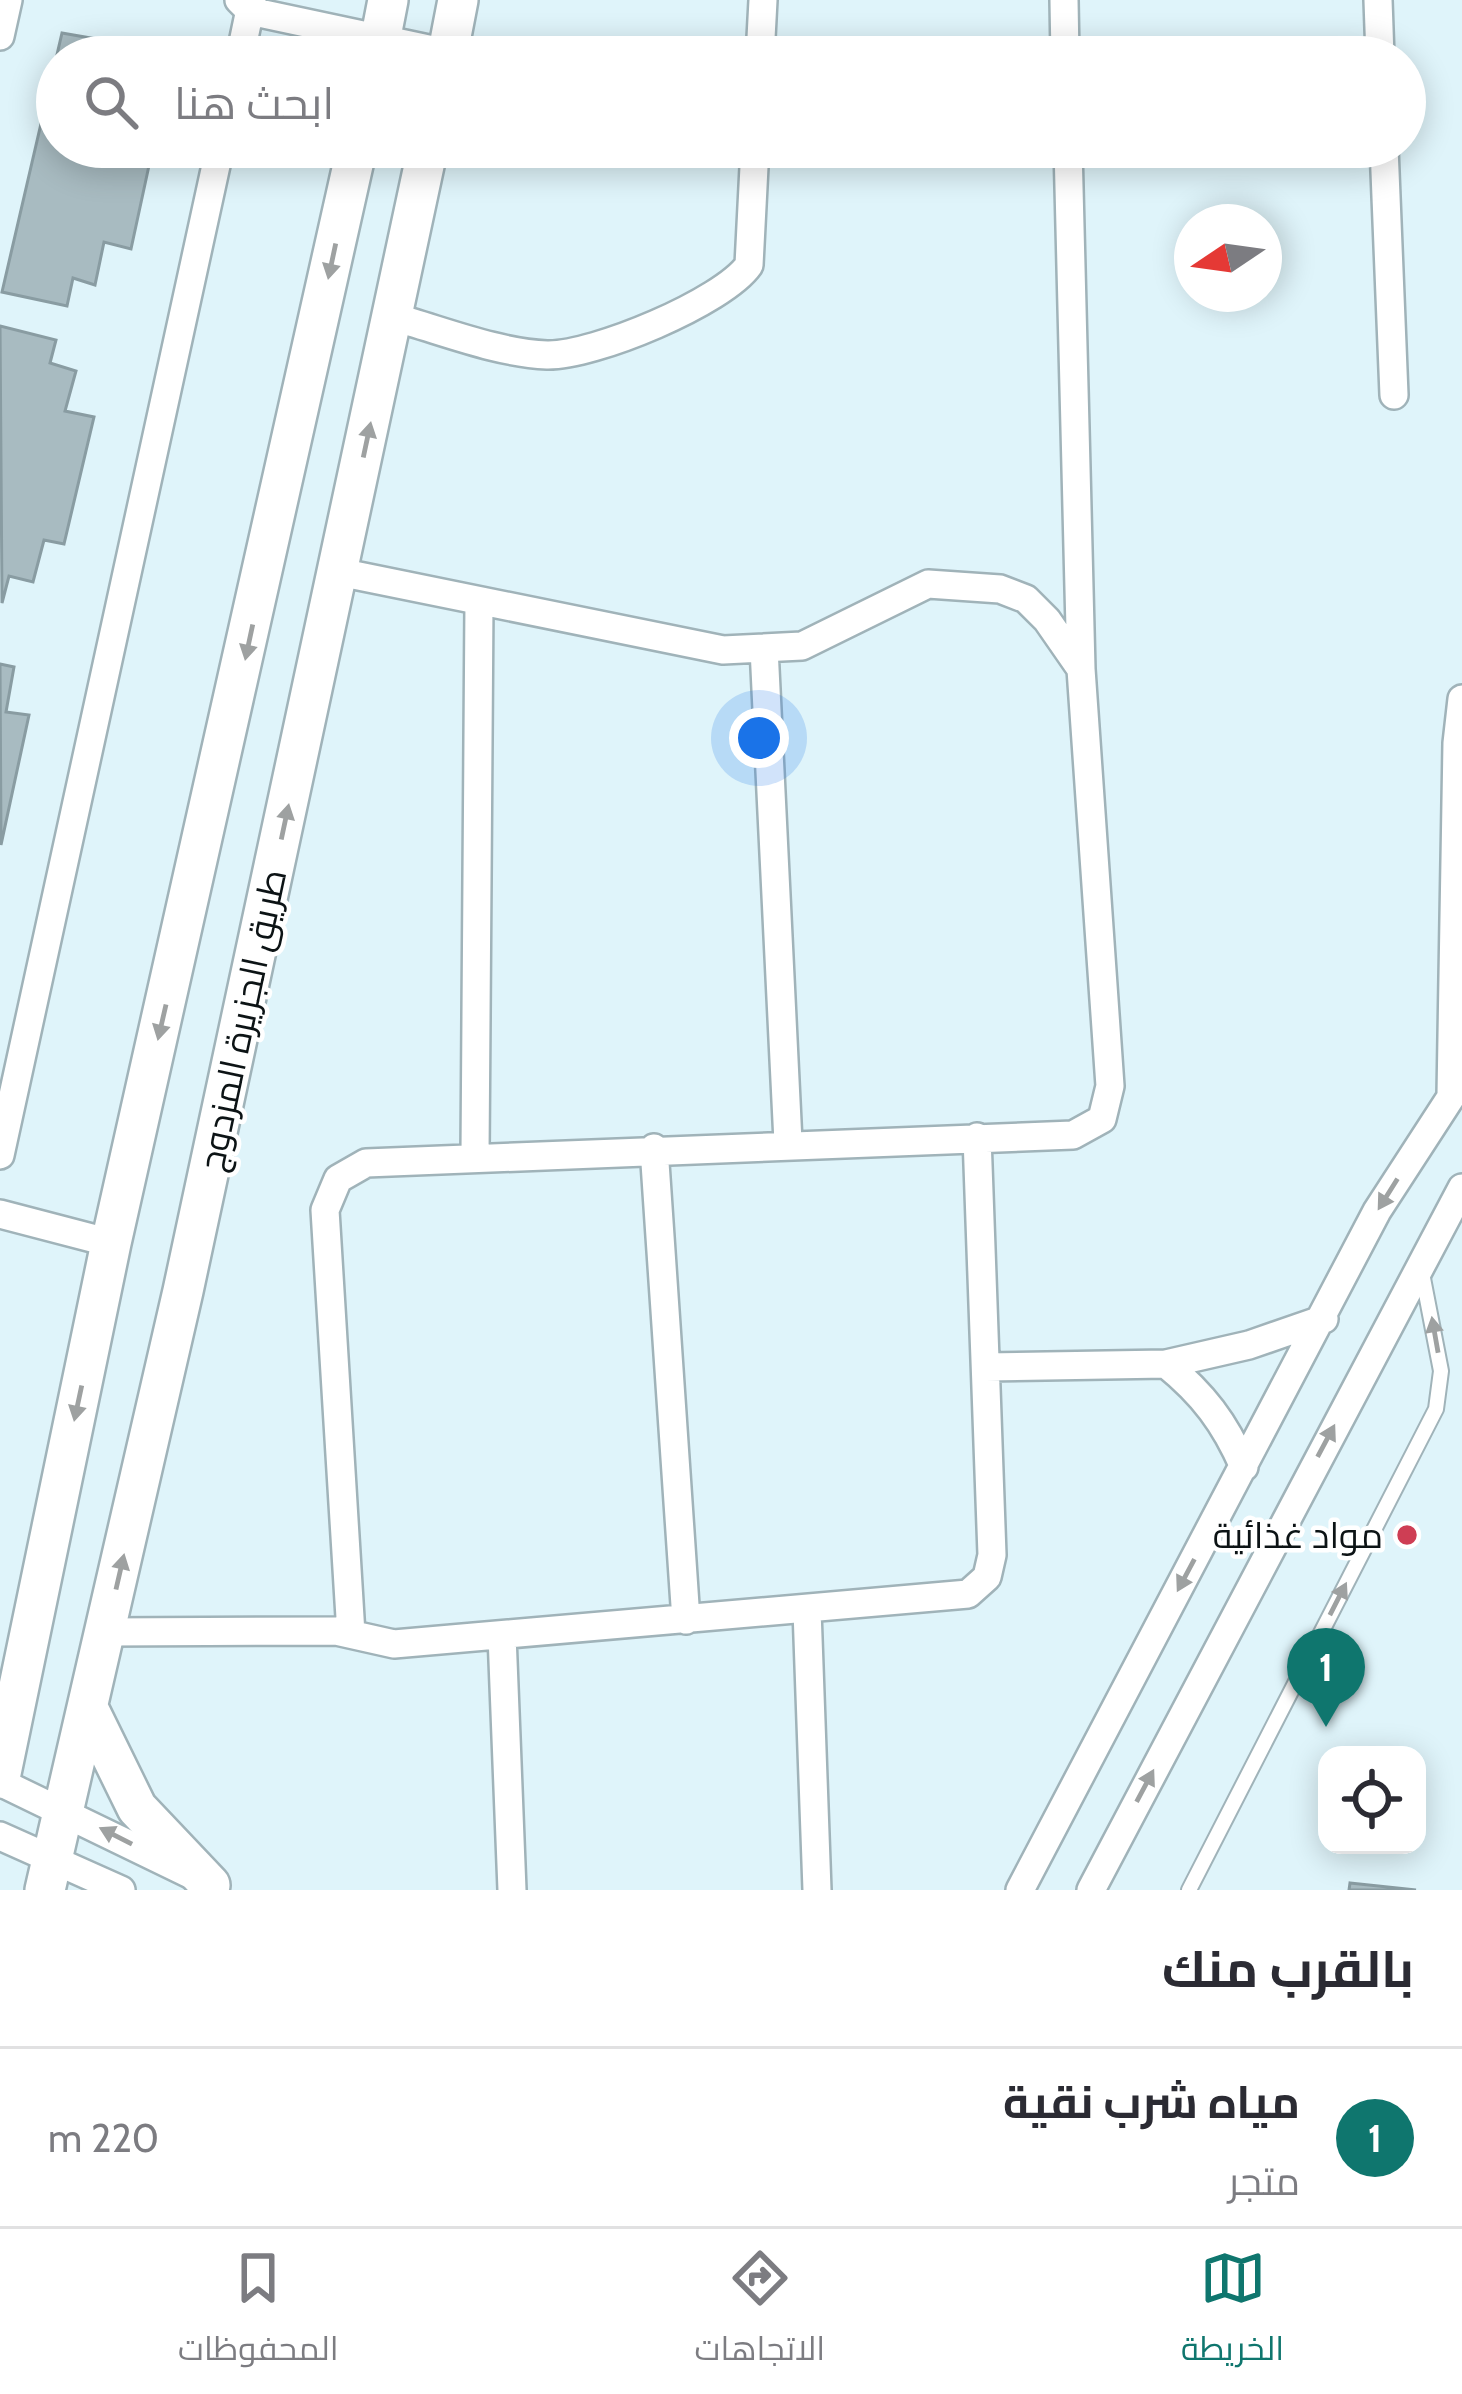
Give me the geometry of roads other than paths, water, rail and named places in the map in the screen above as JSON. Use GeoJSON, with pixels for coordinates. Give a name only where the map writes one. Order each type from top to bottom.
{"type":"FeatureCollection","features":[{"type":"Feature","properties":{"kind":"main road"},"geometry":{"type":"LineString","coordinates":[[381,36],[388,0]]}},
{"type":"Feature","properties":{"kind":"main road"},"geometry":{"type":"LineString","coordinates":[[449,36],[454,1]]}},
{"type":"Feature","properties":{"kind":"main road","name":"طريق الجزيرة المزدوج"},"geometry":{"type":"LineString","coordinates":[[0,1780],[111,1243],[352,168]]}},
{"type":"Feature","properties":{"kind":"main road","name":"طريق الجزيرة المزدوج"},"geometry":{"type":"LineString","coordinates":[[49,1875],[339,572],[424,168]]}},
{"type":"Feature","properties":{"kind":"main road"},"geometry":{"type":"LineString","coordinates":[[89,1710],[136,1808],[215,1887]]}},
{"type":"Feature","properties":{"kind":"street"},"geometry":{"type":"LineString","coordinates":[[0,36],[8,0]]}},
{"type":"Feature","properties":{"kind":"street"},"geometry":{"type":"LineString","coordinates":[[761,36],[763,0]]}},
{"type":"Feature","properties":{"kind":"street"},"geometry":{"type":"LineString","coordinates":[[1064,0],[1065,36]]}},
{"type":"Feature","properties":{"kind":"street"},"geometry":{"type":"LineString","coordinates":[[1378,0],[1379,36]]}},
{"type":"Feature","properties":{"kind":"street"},"geometry":{"type":"LineString","coordinates":[[243,36],[247,4],[338,36]]}},
{"type":"Feature","properties":{"kind":"street"},"geometry":{"type":"LineString","coordinates":[[0,1155],[215,168]]}},
{"type":"Feature","properties":{"kind":"street"},"geometry":{"type":"LineString","coordinates":[[393,317],[551,356],[628,334],[724,290],[749,265],[754,168]]}},
{"type":"Feature","properties":{"kind":"street"},"geometry":{"type":"LineString","coordinates":[[351,1634],[325,1210],[338,1179],[366,1162],[788,1142],[1073,1135],[1102,1119],[1110,1086],[1081,669],[1069,168]]}},
{"type":"Feature","properties":{"kind":"street"},"geometry":{"type":"LineString","coordinates":[[1385,168],[1394,394]]}},
{"type":"Feature","properties":{"kind":"street"},"geometry":{"type":"LineString","coordinates":[[339,572],[723,650],[802,646],[928,584],[1000,589],[1025,599],[1047,620],[1081,669]]}},
{"type":"Feature","properties":{"kind":"street"},"geometry":{"type":"LineString","coordinates":[[475,1156],[479,602]]}},
{"type":"Feature","properties":{"kind":"street"},"geometry":{"type":"LineString","coordinates":[[764,648],[788,1142]]}},
{"type":"Feature","properties":{"kind":"street"},"geometry":{"type":"LineString","coordinates":[[1021,1890],[1377,1211],[1458,1093],[1456,742],[1462,699]]}},
{"type":"Feature","properties":{"kind":"street"},"geometry":{"type":"LineString","coordinates":[[106,1632],[351,1634],[379,1644],[955,1599],[986,1577],[992,1555],[977,1137]]}},
{"type":"Feature","properties":{"kind":"street"},"geometry":{"type":"LineString","coordinates":[[655,1148],[686,1620]]}},
{"type":"Feature","properties":{"kind":"street"},"geometry":{"type":"LineString","coordinates":[[1091,1890],[1462,1188]]}},
{"type":"Feature","properties":{"kind":"street"},"geometry":{"type":"LineString","coordinates":[[0,1214],[111,1243]]}},
{"type":"Feature","properties":{"kind":"street"},"geometry":{"type":"LineString","coordinates":[[986,1367],[1166,1364],[1249,1345],[1324,1319]]}},
{"type":"Feature","properties":{"kind":"street"},"geometry":{"type":"LineString","coordinates":[[1166,1364],[1200,1392],[1227,1428],[1244,1467]]}},
{"type":"Feature","properties":{"kind":"street"},"geometry":{"type":"LineString","coordinates":[[807,1610],[817,1890]]}},
{"type":"Feature","properties":{"kind":"street"},"geometry":{"type":"LineString","coordinates":[[502,1636],[512,1890]]}},
{"type":"Feature","properties":{"kind":"street"},"geometry":{"type":"LineString","coordinates":[[0,1780],[215,1887]]}},
{"type":"Feature","properties":{"kind":"street"},"geometry":{"type":"LineString","coordinates":[[0,1836],[49,1875],[121,1890]]}},
{"type":"Feature","properties":{"kind":"lane"},"geometry":{"type":"LineString","coordinates":[[1189,1890],[1436,1409],[1441,1371],[1420,1262]]}},
{"type":"Feature","properties":{"kind":"place","name":"مواد غذائية"},"geometry":{"type":"Point","coordinates":[1407,1535]}},
{"type":"Feature","properties":{"kind":"place","name":"مياه شرب نقية"},"geometry":{"type":"Point","coordinates":[1326,1727]}}]}
